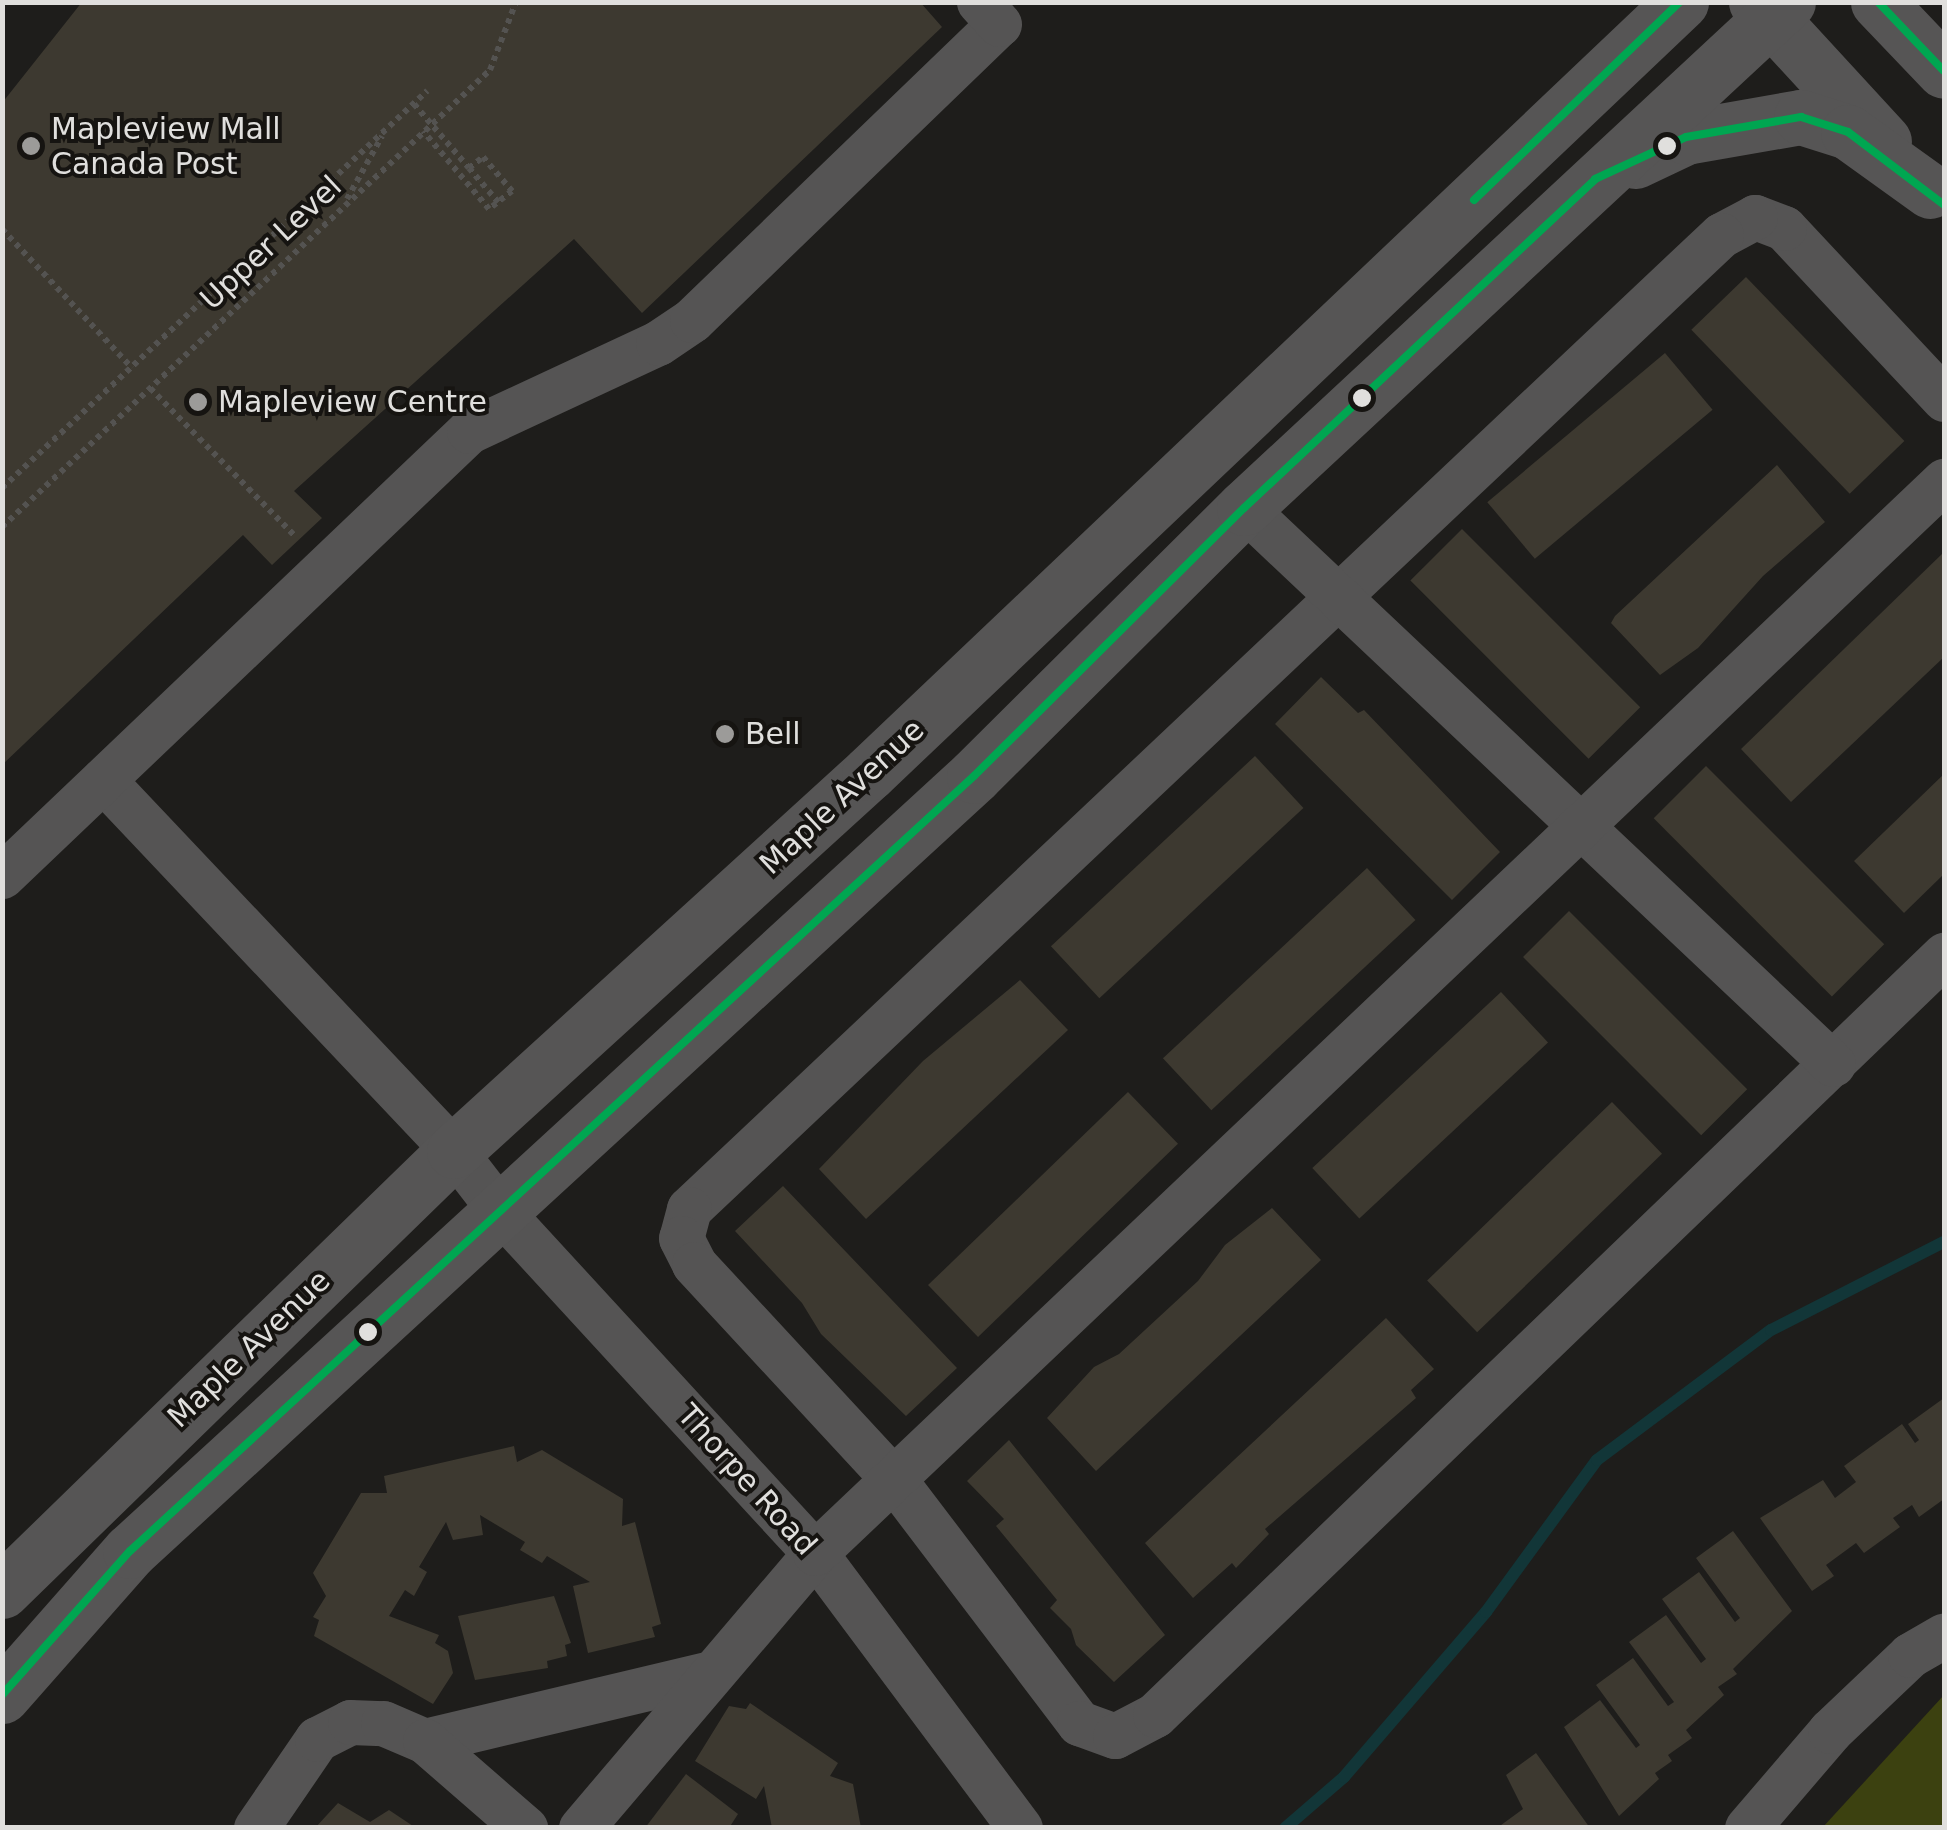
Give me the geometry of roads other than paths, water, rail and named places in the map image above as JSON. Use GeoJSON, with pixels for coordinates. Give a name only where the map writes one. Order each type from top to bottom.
{"type":"FeatureCollection","features":[{"type":"Feature","properties":{"kind":"main road"},"geometry":{"type":"LineString","coordinates":[[1547,130],[1611,41],[1617,2]]}},
{"type":"Feature","properties":{"kind":"main road","name":"Maple Avenue"},"geometry":{"type":"LineString","coordinates":[[2,1591],[454,1151],[913,732],[1682,2]]}},
{"type":"Feature","properties":{"kind":"main road"},"geometry":{"type":"LineString","coordinates":[[1878,2],[1944,71]]}},
{"type":"Feature","properties":{"kind":"main road"},"geometry":{"type":"LineString","coordinates":[[2,1696],[130,1552],[974,776],[1244,508],[1596,179],[1771,8],[1937,198]]}},
{"type":"Feature","properties":{"kind":"main road"},"geometry":{"type":"LineString","coordinates":[[1596,179],[1686,137],[1801,117],[1848,132],[1937,198]]}},
{"type":"Feature","properties":{"kind":"street"},"geometry":{"type":"LineString","coordinates":[[2,876],[322,565],[469,430],[658,343],[692,320],[999,24],[979,2]]}},
{"type":"Feature","properties":{"kind":"street"},"geometry":{"type":"LineString","coordinates":[[1944,399],[1784,228],[1754,217],[1720,235],[1337,592],[689,1209],[682,1238],[694,1264],[896,1482],[1079,1723],[1115,1736],[1155,1716],[1944,954]]}},
{"type":"Feature","properties":{"kind":"street"},"geometry":{"type":"LineString","coordinates":[[581,1828],[706,1674],[816,1553],[896,1482],[1579,823],[1944,481]]}},
{"type":"Feature","properties":{"kind":"street"},"geometry":{"type":"LineString","coordinates":[[1244,508],[1833,1064]]}},
{"type":"Feature","properties":{"kind":"street","name":"Thorpe Road"},"geometry":{"type":"LineString","coordinates":[[103,780],[454,1151],[502,1214],[816,1553],[1020,1828]]}},
{"type":"Feature","properties":{"kind":"street"},"geometry":{"type":"LineString","coordinates":[[1748,1828],[1830,1730],[1910,1655],[1944,1634]]}},
{"type":"Feature","properties":{"kind":"street"},"geometry":{"type":"LineString","coordinates":[[425,1741],[706,1674]]}},
{"type":"Feature","properties":{"kind":"street"},"geometry":{"type":"LineString","coordinates":[[256,1828],[318,1739],[350,1722],[383,1722],[425,1741],[525,1828]]}},
{"type":"Feature","properties":{"kind":"waterway"},"geometry":{"type":"LineString","coordinates":[[1285,1828],[1344,1777],[1486,1612],[1597,1460],[1771,1330],[1944,1242]]}},
{"type":"Feature","properties":{"kind":"place","name":"Mapleview Mall Canada Post"},"geometry":{"type":"Point","coordinates":[31,146]}},
{"type":"Feature","properties":{"kind":"place","name":"Mapleview Centre"},"geometry":{"type":"Point","coordinates":[198,402]}},
{"type":"Feature","properties":{"kind":"place","name":"Bell"},"geometry":{"type":"Point","coordinates":[725,734]}}]}
